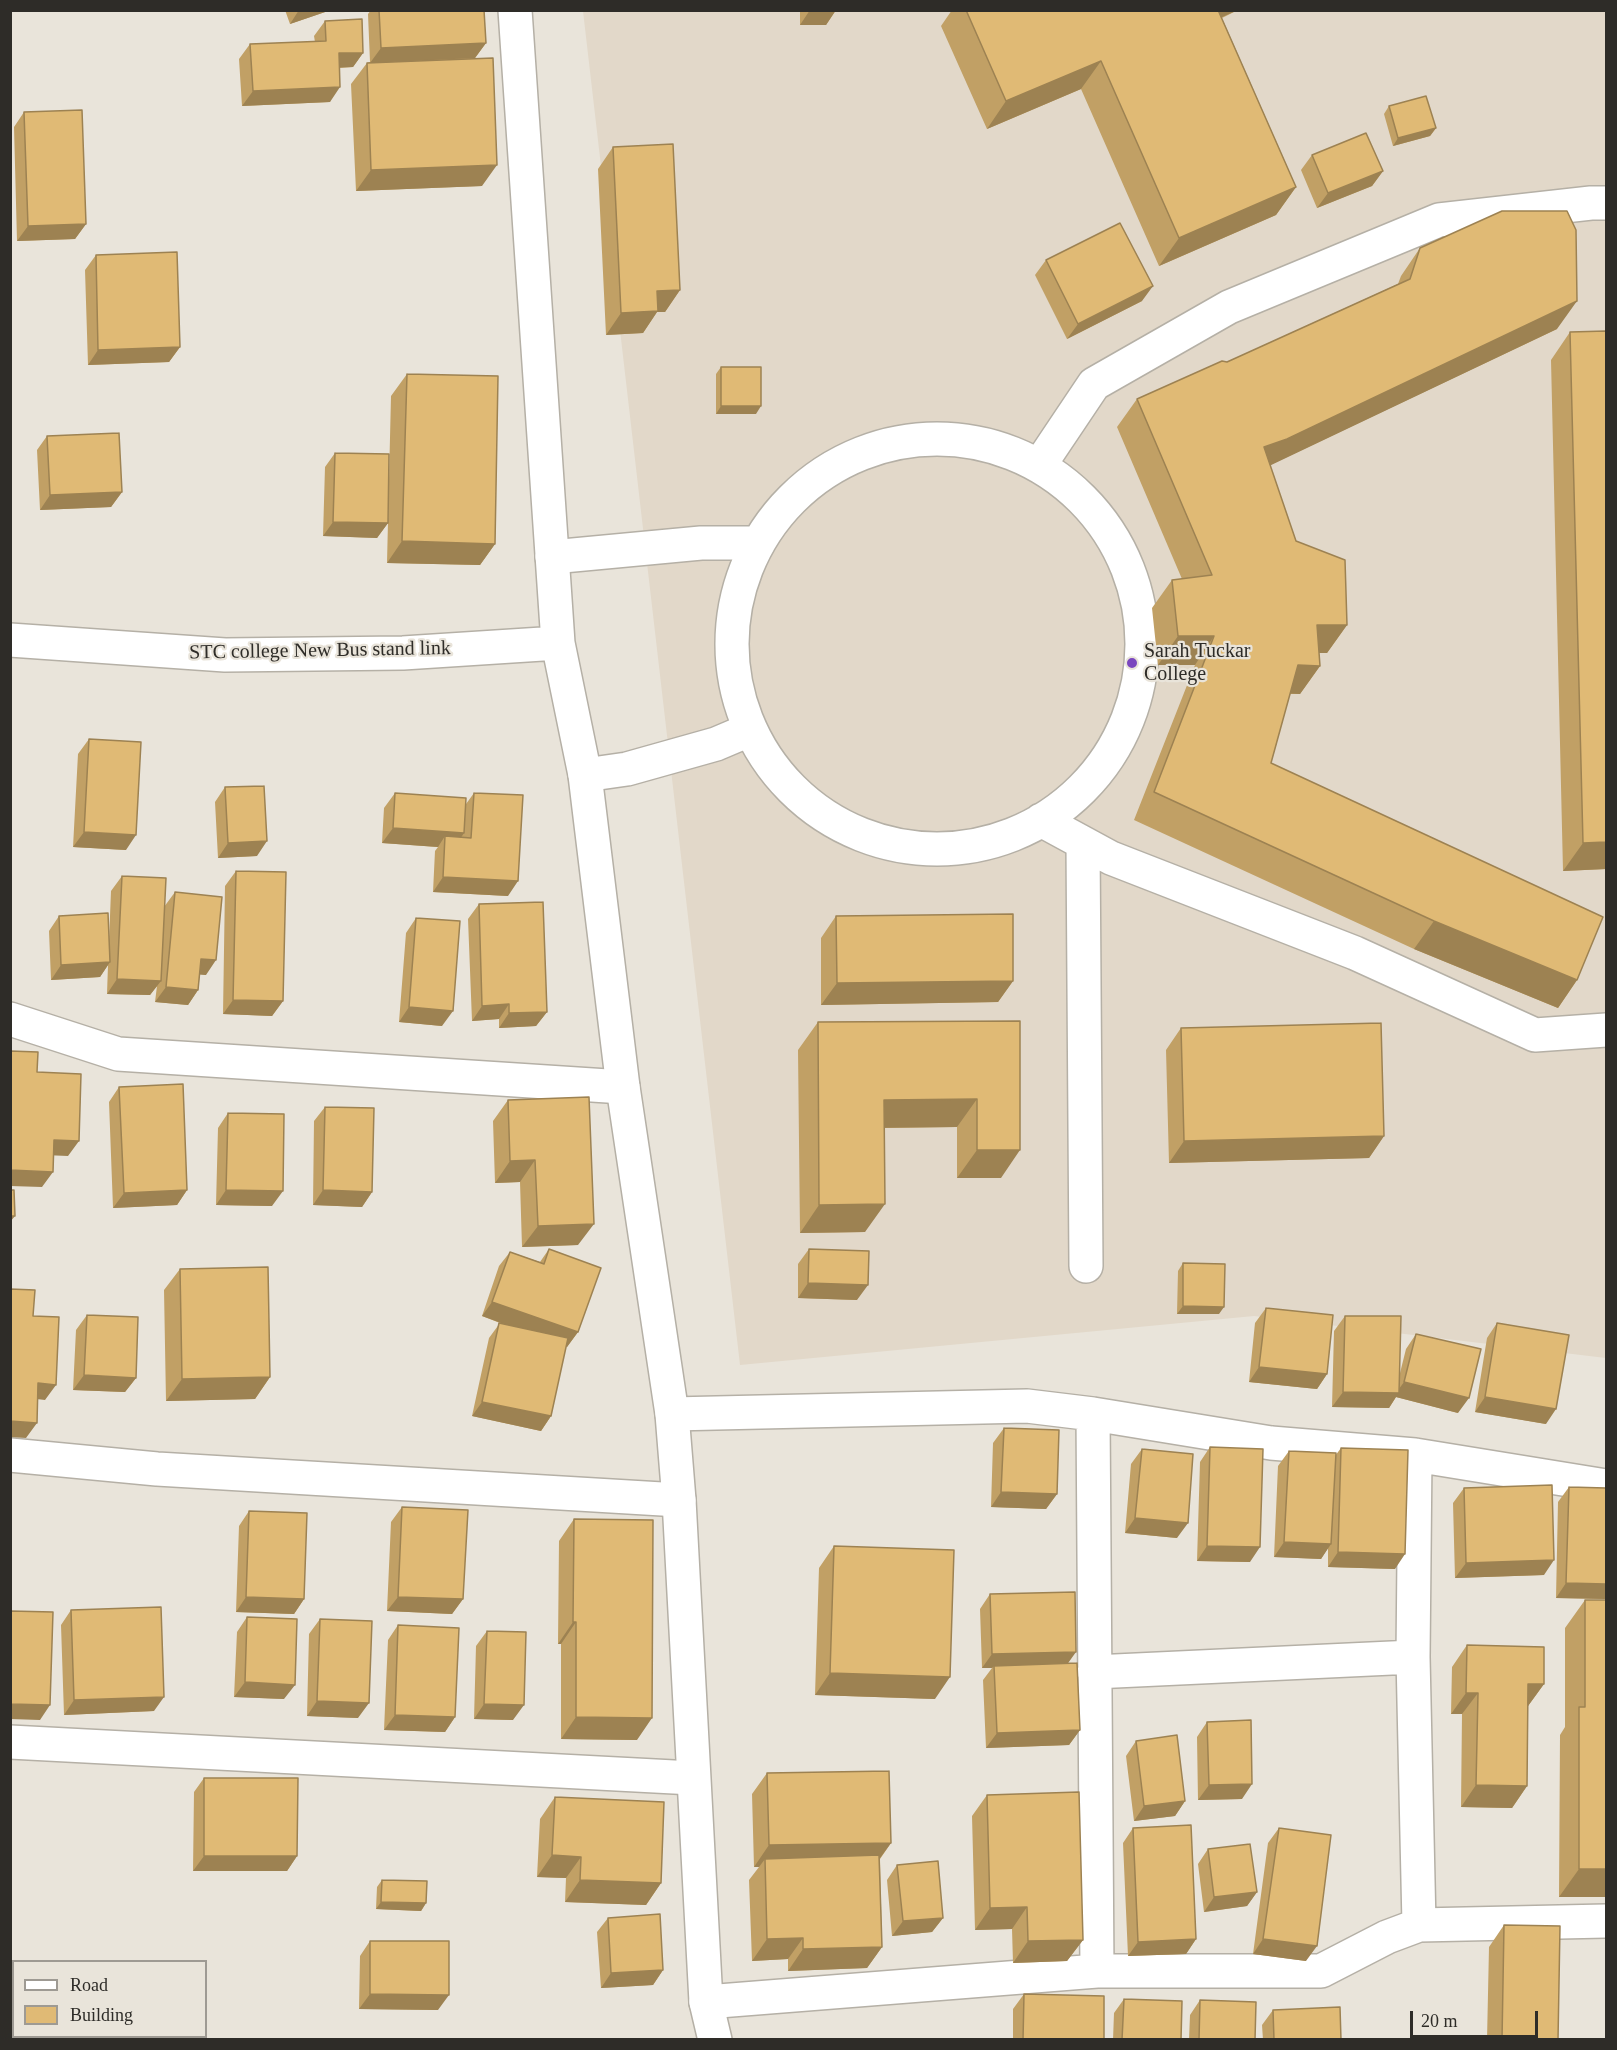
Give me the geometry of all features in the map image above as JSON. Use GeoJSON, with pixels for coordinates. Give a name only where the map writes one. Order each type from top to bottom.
{"type":"FeatureCollection","features":[{"type":"Feature","properties":{"kind":"street"},"geometry":{"type":"LineString","coordinates":[[515,10],[558,643],[585,775],[622,1087],[672,1414],[679,1500],[706,2002],[715,2040]]}},
{"type":"Feature","properties":{"kind":"street"},"geometry":{"type":"LineString","coordinates":[[1039,466],[1094,384],[1229,307],[1439,220],[1606,203]]}},
{"type":"Feature","properties":{"kind":"street"},"geometry":{"type":"LineString","coordinates":[[936,439],[971,442],[1006,451],[1039,466],[1068,486],[1093,511],[1114,541],[1130,572],[1139,607],[1142,642],[1140,678],[1130,712],[1116,745],[1095,774],[1070,800],[1041,820],[1008,835],[974,845],[938,848],[902,845],[868,836],[835,822],[805,801],[780,776],[749,730],[735,681],[731,645],[734,610],[743,575],[758,543],[778,513],[803,488],[833,467],[865,452],[899,443],[936,439]]}},
{"type":"Feature","properties":{"kind":"street"},"geometry":{"type":"LineString","coordinates":[[552,558],[701,543],[758,543]]}},
{"type":"Feature","properties":{"kind":"street","name":"STC college New Bus stand link"},"geometry":{"type":"LineString","coordinates":[[10,640],[225,655],[403,653],[558,643]]}},
{"type":"Feature","properties":{"kind":"street"},"geometry":{"type":"LineString","coordinates":[[585,775],[627,769],[716,744],[749,730]]}},
{"type":"Feature","properties":{"kind":"street"},"geometry":{"type":"LineString","coordinates":[[1041,820],[1111,858],[1355,953],[1535,1035],[1606,1030]]}},
{"type":"Feature","properties":{"kind":"street"},"geometry":{"type":"LineString","coordinates":[[1083,843],[1086,1266]]}},
{"type":"Feature","properties":{"kind":"street"},"geometry":{"type":"LineString","coordinates":[[10,1019],[118,1054],[622,1087]]}},
{"type":"Feature","properties":{"kind":"street"},"geometry":{"type":"LineString","coordinates":[[672,1414],[1027,1406],[1093,1414],[1270,1443],[1415,1455],[1606,1486]]}},
{"type":"Feature","properties":{"kind":"street"},"geometry":{"type":"LineString","coordinates":[[1093,1414],[1098,1971]]}},
{"type":"Feature","properties":{"kind":"street"},"geometry":{"type":"LineString","coordinates":[[10,1455],[157,1468],[679,1500]]}},
{"type":"Feature","properties":{"kind":"street"},"geometry":{"type":"LineString","coordinates":[[1415,1455],[1413,1656],[1419,1925]]}},
{"type":"Feature","properties":{"kind":"street"},"geometry":{"type":"LineString","coordinates":[[1094,1672],[1413,1656]]}},
{"type":"Feature","properties":{"kind":"street"},"geometry":{"type":"LineString","coordinates":[[10,1742],[693,1778]]}},
{"type":"Feature","properties":{"kind":"street"},"geometry":{"type":"LineString","coordinates":[[706,2002],[1098,1971],[1321,1971],[1387,1937],[1419,1925],[1606,1921]]}},
{"type":"Feature","properties":{"kind":"shaded area","name":"Sarah Tuckar College"},"geometry":{"type":"Polygon","coordinates":[[[583,11],[1606,11],[1606,1358],[1254,1316],[740,1365],[583,11]]]}},
{"type":"Feature","properties":{"kind":"building"},"geometry":{"type":"Polygon","coordinates":[[[379,10],[484,10],[486,43],[381,48],[379,10]]]}},
{"type":"Feature","properties":{"kind":"building"},"geometry":{"type":"Polygon","coordinates":[[[966,10],[1218,10],[1296,187],[1179,238],[1101,61],[1006,101],[966,10]]]}},
{"type":"Feature","properties":{"kind":"building"},"geometry":{"type":"Polygon","coordinates":[[[362,19],[363,53],[339,53],[340,87],[253,91],[250,44],[326,41],[325,21],[362,19]]]}},
{"type":"Feature","properties":{"kind":"building"},"geometry":{"type":"Polygon","coordinates":[[[493,58],[497,165],[371,170],[367,63],[493,58]]]}},
{"type":"Feature","properties":{"kind":"building"},"geometry":{"type":"Polygon","coordinates":[[[1426,96],[1436,128],[1398,138],[1389,106],[1426,96]]]}},
{"type":"Feature","properties":{"kind":"building"},"geometry":{"type":"Polygon","coordinates":[[[82,110],[86,224],[28,226],[24,112],[82,110]]]}},
{"type":"Feature","properties":{"kind":"building"},"geometry":{"type":"Polygon","coordinates":[[[1366,133],[1383,171],[1328,193],[1312,155],[1366,133]]]}},
{"type":"Feature","properties":{"kind":"building"},"geometry":{"type":"Polygon","coordinates":[[[673,144],[680,290],[657,291],[658,311],[621,313],[613,147],[673,144]]]}},
{"type":"Feature","properties":{"kind":"building"},"geometry":{"type":"Polygon","coordinates":[[[1502,211],[1567,211],[1576,230],[1577,301],[1287,439],[1264,447],[1296,541],[1345,560],[1347,625],[1317,625],[1320,666],[1298,665],[1271,763],[1603,917],[1577,980],[1434,921],[1154,792],[1214,636],[1178,636],[1172,580],[1212,575],[1137,399],[1222,361],[1227,362],[1410,279],[1420,248],[1502,211]]]}},
{"type":"Feature","properties":{"kind":"building"},"geometry":{"type":"Polygon","coordinates":[[[1120,223],[1153,286],[1078,324],[1046,260],[1120,223]]]}},
{"type":"Feature","properties":{"kind":"building"},"geometry":{"type":"Polygon","coordinates":[[[177,252],[180,347],[98,350],[96,255],[177,252]]]}},
{"type":"Feature","properties":{"kind":"building"},"geometry":{"type":"Polygon","coordinates":[[[1606,331],[1606,842],[1583,843],[1570,332],[1606,331]]]}},
{"type":"Feature","properties":{"kind":"building"},"geometry":{"type":"Polygon","coordinates":[[[721,367],[761,367],[761,406],[721,406],[721,367]]]}},
{"type":"Feature","properties":{"kind":"building"},"geometry":{"type":"Polygon","coordinates":[[[407,374],[498,376],[495,544],[402,541],[407,374]]]}},
{"type":"Feature","properties":{"kind":"building"},"geometry":{"type":"Polygon","coordinates":[[[119,433],[122,492],[50,495],[47,436],[119,433]]]}},
{"type":"Feature","properties":{"kind":"building"},"geometry":{"type":"Polygon","coordinates":[[[335,453],[389,454],[388,523],[333,522],[335,453]]]}},
{"type":"Feature","properties":{"kind":"building"},"geometry":{"type":"Polygon","coordinates":[[[89,739],[141,742],[136,835],[84,832],[89,739]]]}},
{"type":"Feature","properties":{"kind":"building"},"geometry":{"type":"Polygon","coordinates":[[[264,786],[267,841],[228,843],[225,787],[264,786]]]}},
{"type":"Feature","properties":{"kind":"building"},"geometry":{"type":"Polygon","coordinates":[[[395,793],[466,798],[464,833],[393,828],[395,793]]]}},
{"type":"Feature","properties":{"kind":"building"},"geometry":{"type":"Polygon","coordinates":[[[474,793],[523,795],[518,881],[443,877],[445,836],[471,838],[474,793]]]}},
{"type":"Feature","properties":{"kind":"building"},"geometry":{"type":"Polygon","coordinates":[[[236,871],[286,872],[283,1001],[233,1000],[236,871]]]}},
{"type":"Feature","properties":{"kind":"building"},"geometry":{"type":"Polygon","coordinates":[[[122,876],[166,878],[161,981],[117,979],[122,876]]]}},
{"type":"Feature","properties":{"kind":"building"},"geometry":{"type":"Polygon","coordinates":[[[175,892],[222,897],[216,960],[201,959],[198,990],[166,987],[175,892]]]}},
{"type":"Feature","properties":{"kind":"building"},"geometry":{"type":"Polygon","coordinates":[[[543,902],[547,1012],[509,1013],[509,1004],[482,1006],[479,904],[543,902]]]}},
{"type":"Feature","properties":{"kind":"building"},"geometry":{"type":"Polygon","coordinates":[[[108,913],[110,962],[61,965],[59,916],[108,913]]]}},
{"type":"Feature","properties":{"kind":"building"},"geometry":{"type":"Polygon","coordinates":[[[1013,914],[1013,981],[837,983],[836,916],[1013,914]]]}},
{"type":"Feature","properties":{"kind":"building"},"geometry":{"type":"Polygon","coordinates":[[[416,918],[460,921],[453,1011],[409,1007],[416,918]]]}},
{"type":"Feature","properties":{"kind":"building"},"geometry":{"type":"Polygon","coordinates":[[[1020,1021],[1020,1150],[977,1150],[977,1099],[884,1100],[885,1204],[819,1205],[818,1022],[1020,1021]]]}},
{"type":"Feature","properties":{"kind":"building"},"geometry":{"type":"Polygon","coordinates":[[[1381,1023],[1384,1136],[1184,1141],[1181,1028],[1381,1023]]]}},
{"type":"Feature","properties":{"kind":"building"},"geometry":{"type":"Polygon","coordinates":[[[10,1051],[38,1052],[37,1072],[81,1074],[79,1141],[54,1140],[53,1172],[10,1170],[10,1051]]]}},
{"type":"Feature","properties":{"kind":"building"},"geometry":{"type":"Polygon","coordinates":[[[183,1084],[187,1190],[124,1193],[119,1087],[183,1084]]]}},
{"type":"Feature","properties":{"kind":"building"},"geometry":{"type":"Polygon","coordinates":[[[589,1097],[594,1224],[538,1226],[535,1160],[510,1161],[508,1100],[589,1097]]]}},
{"type":"Feature","properties":{"kind":"building"},"geometry":{"type":"Polygon","coordinates":[[[325,1107],[374,1108],[372,1192],[323,1190],[325,1107]]]}},
{"type":"Feature","properties":{"kind":"building"},"geometry":{"type":"Polygon","coordinates":[[[228,1113],[284,1114],[283,1191],[226,1190],[228,1113]]]}},
{"type":"Feature","properties":{"kind":"building"},"geometry":{"type":"Polygon","coordinates":[[[10,1190],[14,1190],[15,1216],[10,1216],[10,1190]]]}},
{"type":"Feature","properties":{"kind":"building"},"geometry":{"type":"Polygon","coordinates":[[[549,1249],[601,1268],[578,1332],[492,1302],[510,1252],[544,1264],[549,1249]]]}},
{"type":"Feature","properties":{"kind":"building"},"geometry":{"type":"Polygon","coordinates":[[[809,1249],[869,1251],[868,1285],[808,1283],[809,1249]]]}},
{"type":"Feature","properties":{"kind":"building"},"geometry":{"type":"Polygon","coordinates":[[[1183,1263],[1225,1264],[1224,1307],[1183,1306],[1183,1263]]]}},
{"type":"Feature","properties":{"kind":"building"},"geometry":{"type":"Polygon","coordinates":[[[268,1267],[270,1377],[182,1379],[180,1269],[268,1267]]]}},
{"type":"Feature","properties":{"kind":"building"},"geometry":{"type":"Polygon","coordinates":[[[10,1289],[35,1290],[33,1316],[59,1317],[56,1385],[38,1383],[37,1423],[10,1421],[10,1289]]]}},
{"type":"Feature","properties":{"kind":"building"},"geometry":{"type":"Polygon","coordinates":[[[1266,1308],[1333,1315],[1327,1374],[1259,1367],[1266,1308]]]}},
{"type":"Feature","properties":{"kind":"building"},"geometry":{"type":"Polygon","coordinates":[[[87,1315],[138,1317],[136,1378],[84,1375],[87,1315]]]}},
{"type":"Feature","properties":{"kind":"building"},"geometry":{"type":"Polygon","coordinates":[[[1345,1316],[1401,1316],[1399,1393],[1343,1392],[1345,1316]]]}},
{"type":"Feature","properties":{"kind":"building"},"geometry":{"type":"Polygon","coordinates":[[[499,1323],[568,1338],[551,1416],[482,1402],[499,1323]]]}},
{"type":"Feature","properties":{"kind":"building"},"geometry":{"type":"Polygon","coordinates":[[[1497,1323],[1569,1335],[1556,1409],[1485,1397],[1497,1323]]]}},
{"type":"Feature","properties":{"kind":"building"},"geometry":{"type":"Polygon","coordinates":[[[1416,1334],[1481,1349],[1469,1398],[1404,1382],[1416,1334]]]}},
{"type":"Feature","properties":{"kind":"building"},"geometry":{"type":"Polygon","coordinates":[[[1004,1428],[1059,1430],[1057,1494],[1001,1492],[1004,1428]]]}},
{"type":"Feature","properties":{"kind":"building"},"geometry":{"type":"Polygon","coordinates":[[[1210,1447],[1263,1449],[1260,1547],[1207,1546],[1210,1447]]]}},
{"type":"Feature","properties":{"kind":"building"},"geometry":{"type":"Polygon","coordinates":[[[1341,1448],[1408,1450],[1405,1554],[1338,1552],[1341,1448]]]}},
{"type":"Feature","properties":{"kind":"building"},"geometry":{"type":"Polygon","coordinates":[[[1142,1449],[1193,1454],[1188,1523],[1135,1518],[1142,1449]]]}},
{"type":"Feature","properties":{"kind":"building"},"geometry":{"type":"Polygon","coordinates":[[[1289,1451],[1336,1453],[1331,1544],[1284,1542],[1289,1451]]]}},
{"type":"Feature","properties":{"kind":"building"},"geometry":{"type":"Polygon","coordinates":[[[1552,1485],[1554,1560],[1466,1563],[1464,1488],[1552,1485]]]}},
{"type":"Feature","properties":{"kind":"building"},"geometry":{"type":"Polygon","coordinates":[[[1569,1487],[1606,1488],[1606,1584],[1566,1583],[1569,1487]]]}},
{"type":"Feature","properties":{"kind":"building"},"geometry":{"type":"Polygon","coordinates":[[[402,1507],[468,1510],[463,1599],[398,1597],[402,1507]]]}},
{"type":"Feature","properties":{"kind":"building"},"geometry":{"type":"Polygon","coordinates":[[[249,1511],[307,1513],[304,1599],[246,1597],[249,1511]]]}},
{"type":"Feature","properties":{"kind":"building"},"geometry":{"type":"Polygon","coordinates":[[[574,1519],[653,1520],[652,1718],[576,1717],[576,1622],[573,1622],[574,1519]]]}},
{"type":"Feature","properties":{"kind":"building"},"geometry":{"type":"Polygon","coordinates":[[[834,1546],[954,1550],[950,1677],[830,1673],[834,1546]]]}},
{"type":"Feature","properties":{"kind":"building"},"geometry":{"type":"Polygon","coordinates":[[[1075,1592],[1076,1652],[992,1654],[990,1594],[1075,1592]]]}},
{"type":"Feature","properties":{"kind":"building"},"geometry":{"type":"Polygon","coordinates":[[[1585,1600],[1606,1600],[1606,1869],[1579,1869],[1579,1707],[1585,1707],[1585,1600]]]}},
{"type":"Feature","properties":{"kind":"building"},"geometry":{"type":"Polygon","coordinates":[[[161,1607],[164,1697],[74,1700],[71,1610],[161,1607]]]}},
{"type":"Feature","properties":{"kind":"building"},"geometry":{"type":"Polygon","coordinates":[[[10,1611],[53,1612],[50,1705],[10,1704],[10,1611]]]}},
{"type":"Feature","properties":{"kind":"building"},"geometry":{"type":"Polygon","coordinates":[[[247,1617],[297,1619],[295,1685],[245,1682],[247,1617]]]}},
{"type":"Feature","properties":{"kind":"building"},"geometry":{"type":"Polygon","coordinates":[[[320,1619],[372,1621],[369,1703],[317,1701],[320,1619]]]}},
{"type":"Feature","properties":{"kind":"building"},"geometry":{"type":"Polygon","coordinates":[[[398,1625],[459,1628],[455,1717],[395,1715],[398,1625]]]}},
{"type":"Feature","properties":{"kind":"building"},"geometry":{"type":"Polygon","coordinates":[[[487,1631],[526,1632],[524,1705],[484,1704],[487,1631]]]}},
{"type":"Feature","properties":{"kind":"building"},"geometry":{"type":"Polygon","coordinates":[[[1467,1645],[1544,1647],[1544,1684],[1528,1684],[1527,1786],[1476,1785],[1478,1693],[1466,1693],[1467,1645]]]}},
{"type":"Feature","properties":{"kind":"building"},"geometry":{"type":"Polygon","coordinates":[[[1077,1663],[1080,1730],[997,1733],[994,1666],[1077,1663]]]}},
{"type":"Feature","properties":{"kind":"building"},"geometry":{"type":"Polygon","coordinates":[[[1251,1720],[1252,1784],[1209,1785],[1207,1722],[1251,1720]]]}},
{"type":"Feature","properties":{"kind":"building"},"geometry":{"type":"Polygon","coordinates":[[[1177,1735],[1185,1801],[1144,1806],[1136,1741],[1177,1735]]]}},
{"type":"Feature","properties":{"kind":"building"},"geometry":{"type":"Polygon","coordinates":[[[889,1771],[891,1843],[769,1845],[767,1773],[889,1771]]]}},
{"type":"Feature","properties":{"kind":"building"},"geometry":{"type":"Polygon","coordinates":[[[204,1778],[298,1778],[297,1856],[204,1856],[204,1778]]]}},
{"type":"Feature","properties":{"kind":"building"},"geometry":{"type":"Polygon","coordinates":[[[1079,1792],[1083,1940],[1028,1941],[1027,1907],[990,1908],[987,1795],[1079,1792]]]}},
{"type":"Feature","properties":{"kind":"building"},"geometry":{"type":"Polygon","coordinates":[[[555,1797],[664,1802],[661,1883],[580,1880],[581,1857],[552,1855],[555,1797]]]}},
{"type":"Feature","properties":{"kind":"building"},"geometry":{"type":"Polygon","coordinates":[[[1191,1825],[1196,1939],[1138,1942],[1133,1828],[1191,1825]]]}},
{"type":"Feature","properties":{"kind":"building"},"geometry":{"type":"Polygon","coordinates":[[[1279,1828],[1331,1835],[1317,1946],[1263,1939],[1279,1828]]]}},
{"type":"Feature","properties":{"kind":"building"},"geometry":{"type":"Polygon","coordinates":[[[1250,1844],[1257,1892],[1214,1897],[1208,1849],[1250,1844]]]}},
{"type":"Feature","properties":{"kind":"building"},"geometry":{"type":"Polygon","coordinates":[[[879,1855],[882,1947],[803,1949],[803,1938],[767,1939],[765,1859],[879,1855]]]}},
{"type":"Feature","properties":{"kind":"building"},"geometry":{"type":"Polygon","coordinates":[[[938,1861],[943,1918],[903,1921],[897,1865],[938,1861]]]}},
{"type":"Feature","properties":{"kind":"building"},"geometry":{"type":"Polygon","coordinates":[[[382,1880],[427,1881],[426,1903],[381,1902],[382,1880]]]}},
{"type":"Feature","properties":{"kind":"building"},"geometry":{"type":"Polygon","coordinates":[[[660,1914],[663,1970],[611,1973],[608,1918],[660,1914]]]}},
{"type":"Feature","properties":{"kind":"building"},"geometry":{"type":"Polygon","coordinates":[[[1504,1925],[1560,1926],[1558,2040],[1502,2040],[1504,1925]]]}},
{"type":"Feature","properties":{"kind":"building"},"geometry":{"type":"Polygon","coordinates":[[[370,1941],[449,1941],[449,1995],[370,1994],[370,1941]]]}},
{"type":"Feature","properties":{"kind":"building"},"geometry":{"type":"Polygon","coordinates":[[[1024,1994],[1104,1996],[1104,2040],[1023,2040],[1024,1994]]]}},
{"type":"Feature","properties":{"kind":"building"},"geometry":{"type":"Polygon","coordinates":[[[1124,1999],[1182,2001],[1181,2040],[1122,2040],[1124,1999]]]}},
{"type":"Feature","properties":{"kind":"building"},"geometry":{"type":"Polygon","coordinates":[[[1200,2000],[1256,2002],[1255,2040],[1199,2040],[1200,2000]]]}},
{"type":"Feature","properties":{"kind":"building"},"geometry":{"type":"Polygon","coordinates":[[[1340,2007],[1341,2040],[1274,2040],[1273,2010],[1340,2007]]]}},
{"type":"Feature","properties":{"kind":"place","name":"Sarah Tuckar College"},"geometry":{"type":"Point","coordinates":[1132,663]}}]}
